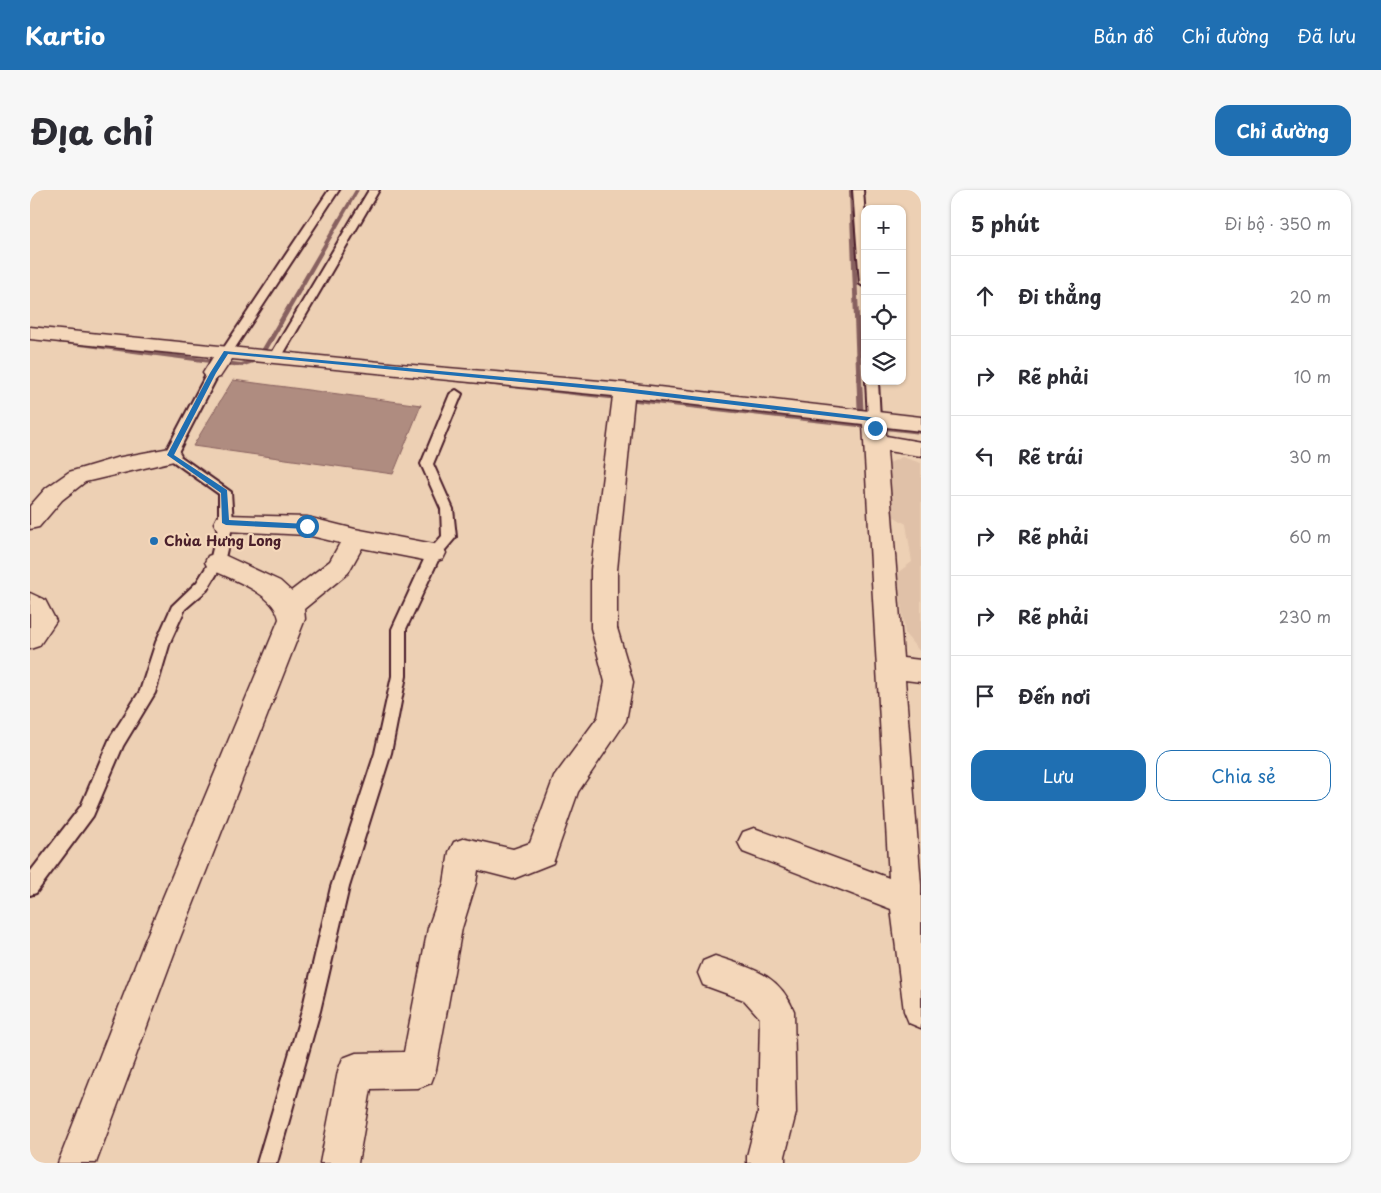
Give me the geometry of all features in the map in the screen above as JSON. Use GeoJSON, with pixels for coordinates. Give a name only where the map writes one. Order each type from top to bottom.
{"type":"FeatureCollection","features":[{"type":"Feature","properties":{"kind":"street"},"geometry":{"type":"LineString","coordinates":[[32,336],[624,390],[875,431],[909,446],[921,449]]}},
{"type":"Feature","properties":{"kind":"street"},"geometry":{"type":"LineString","coordinates":[[213,373],[230,354]]}},
{"type":"Feature","properties":{"kind":"street"},"geometry":{"type":"LineString","coordinates":[[340,1163],[356,1071],[418,1070],[445,928],[460,883],[465,852],[513,864],[542,853],[565,786],[612,721],[619,682],[604,628],[604,570],[622,401]]}},
{"type":"Feature","properties":{"kind":"street"},"geometry":{"type":"LineString","coordinates":[[875,431],[921,424]]}},
{"type":"Feature","properties":{"kind":"street"},"geometry":{"type":"LineString","coordinates":[[875,431],[906,900],[921,1011]]}},
{"type":"Feature","properties":{"kind":"street"},"geometry":{"type":"LineString","coordinates":[[30,521],[54,494],[77,477],[116,466],[170,455]]}},
{"type":"Feature","properties":{"kind":"street"},"geometry":{"type":"LineString","coordinates":[[226,523],[307,526],[355,538],[434,553]]}},
{"type":"Feature","properties":{"kind":"street"},"geometry":{"type":"LineString","coordinates":[[290,606],[339,567],[355,538]]}},
{"type":"Feature","properties":{"kind":"street"},"geometry":{"type":"LineString","coordinates":[[77,1163],[161,944],[292,619],[290,606],[271,588],[217,562]]}},
{"type":"Feature","properties":{"kind":"street"},"geometry":{"type":"LineString","coordinates":[[30,603],[36,607],[43,622],[30,639]]}},
{"type":"Feature","properties":{"kind":"street"},"geometry":{"type":"LineString","coordinates":[[890,667],[921,672]]}},
{"type":"Feature","properties":{"kind":"street"},"geometry":{"type":"LineString","coordinates":[[754,842],[906,900]]}},
{"type":"Feature","properties":{"kind":"street"},"geometry":{"type":"LineString","coordinates":[[715,973],[755,987],[777,1011],[777,1113],[766,1156],[766,1163]]}},
{"type":"Feature","properties":{"kind":"lane"},"geometry":{"type":"LineString","coordinates":[[230,354],[334,190]]}},
{"type":"Feature","properties":{"kind":"lane"},"geometry":{"type":"LineString","coordinates":[[270,357],[374,190]]}},
{"type":"Feature","properties":{"kind":"lane"},"geometry":{"type":"LineString","coordinates":[[858,190],[862,250]]}},
{"type":"Feature","properties":{"kind":"lane"},"geometry":{"type":"LineString","coordinates":[[30,887],[87,811],[116,743],[147,693],[163,642],[179,606],[202,586],[217,562],[226,523],[225,492],[170,455],[213,373]]}},
{"type":"Feature","properties":{"kind":"lane"},"geometry":{"type":"LineString","coordinates":[[268,1163],[310,1011],[340,887],[383,753],[399,676],[399,629],[434,553],[449,537],[447,509],[427,464],[459,385]]}},
{"type":"Feature","properties":{"kind":"lane"},"geometry":{"type":"LineString","coordinates":[[872,385],[875,431]]}},
{"type":"Feature","properties":{"kind":"shaded area"},"geometry":{"type":"Polygon","coordinates":[[[233,380],[421,405],[393,474],[193,446],[233,380]]]}},
{"type":"Feature","properties":{"kind":"shaded area"},"geometry":{"type":"Polygon","coordinates":[[[902,457],[921,463],[921,653],[905,634],[897,573],[912,562],[906,524],[890,514],[885,465],[902,457]]]}},
{"type":"Feature","properties":{"kind":"waterway"},"geometry":{"type":"LineString","coordinates":[[259,359],[357,190]]}},
{"type":"Feature","properties":{"kind":"waterway"},"geometry":{"type":"LineString","coordinates":[[851,190],[861,420]]}},
{"type":"Feature","properties":{"kind":"waterway"},"geometry":{"type":"LineString","coordinates":[[57,341],[241,365],[261,359]]}},
{"type":"Feature","properties":{"kind":"waterway"},"geometry":{"type":"LineString","coordinates":[[433,378],[921,432]]}},
{"type":"Feature","properties":{"kind":"place","name":"Chùa Hưng Long"},"geometry":{"type":"Point","coordinates":[154,541]}},
{"type":"Feature","properties":{"kind":"route"},"geometry":{"type":"LineString","coordinates":[[307,526],[226,523],[225,492],[170,455],[226,352],[624,390],[874,419],[875,428]]}}]}
